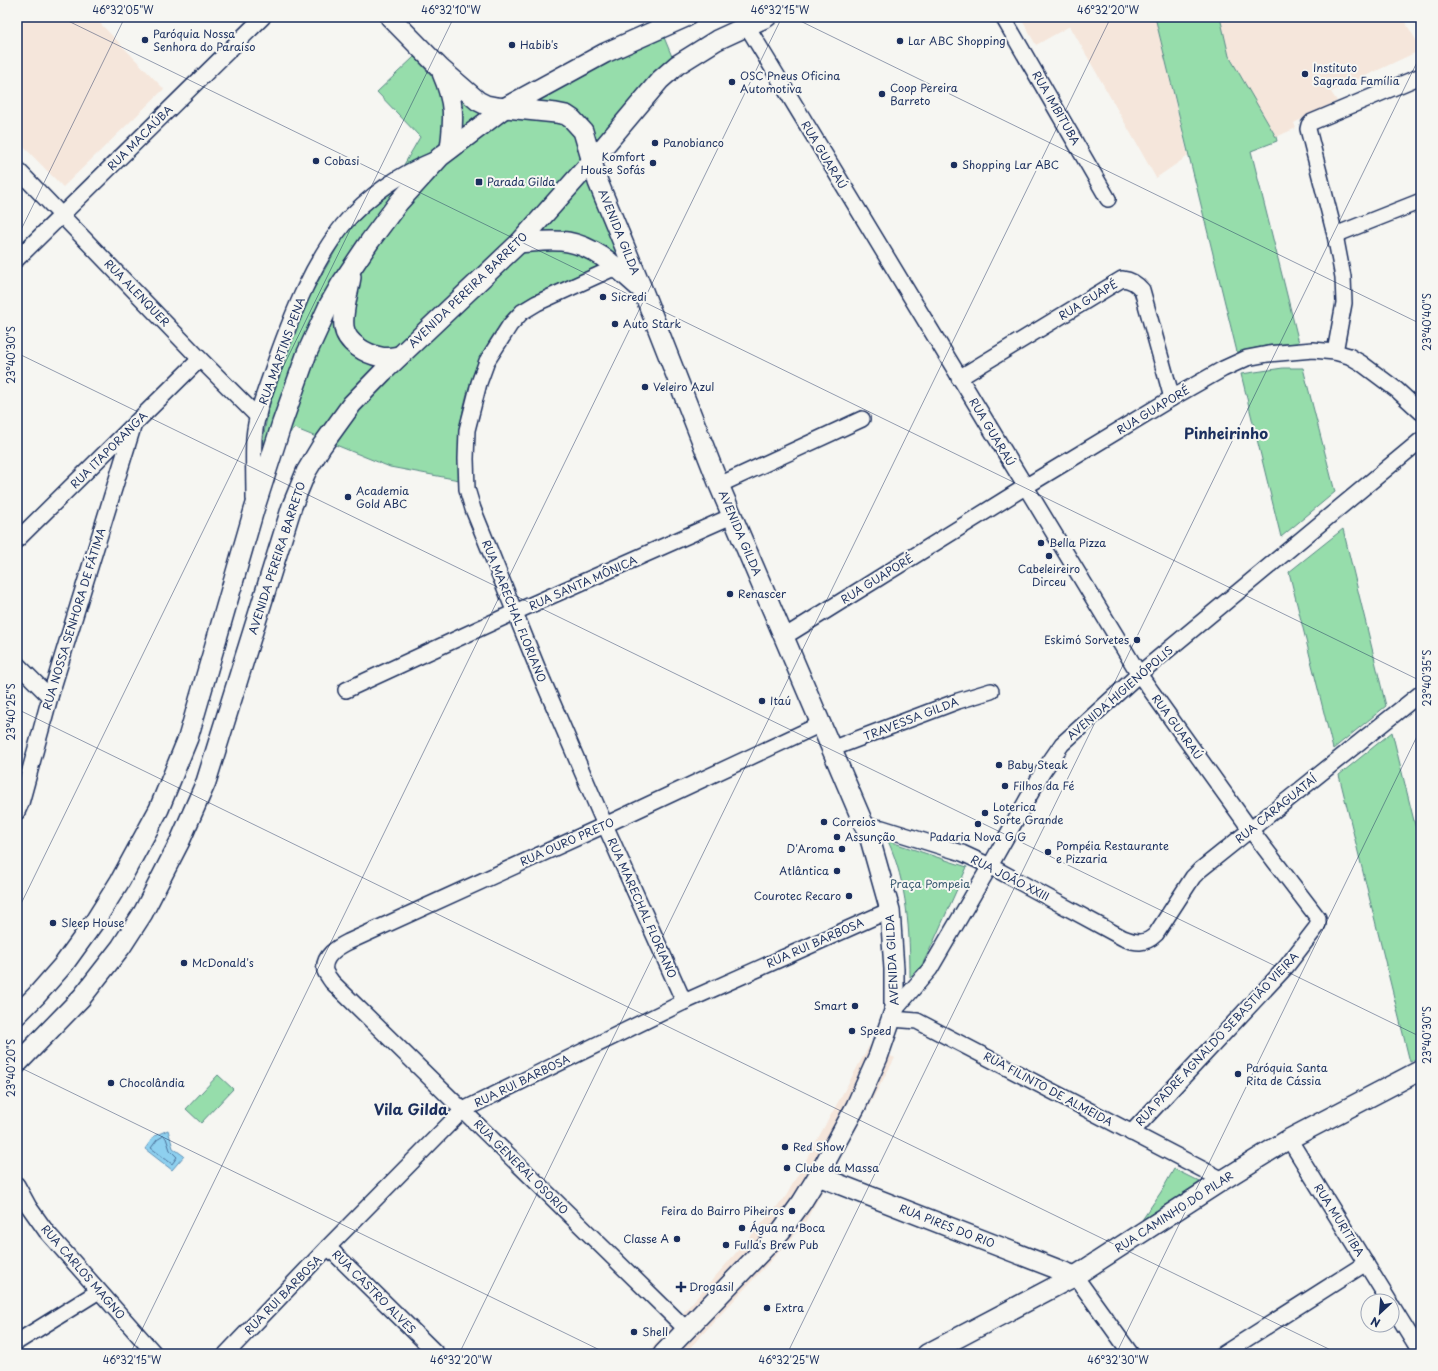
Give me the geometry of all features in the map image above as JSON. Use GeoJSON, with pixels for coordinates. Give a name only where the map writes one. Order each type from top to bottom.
{"type":"FeatureCollection","features":[{"type":"Feature","properties":{"kind":"main road","name":"AVENIDA GILDA"},"geometry":{"type":"LineString","coordinates":[[390,17],[440,68],[478,101],[486,105],[518,110],[556,113],[572,119],[583,131],[598,182],[643,290],[719,485],[870,839],[890,910],[894,969],[893,1015]]}},
{"type":"Feature","properties":{"kind":"main road"},"geometry":{"type":"LineString","coordinates":[[17,1015],[64,964],[95,921],[120,882],[159,809],[188,738],[254,510],[282,423],[307,353],[329,305],[382,224],[399,202],[445,153],[506,107],[605,53],[686,17]]}},
{"type":"Feature","properties":{"kind":"main road","name":"AVENIDA PEREIRA BARRETO"},"geometry":{"type":"LineString","coordinates":[[17,1064],[82,997],[121,947],[143,913],[180,841],[206,782],[292,506],[306,472],[352,404],[399,356],[519,243],[591,162],[660,80],[677,65],[717,40],[767,17]]}},
{"type":"Feature","properties":{"kind":"main road"},"geometry":{"type":"LineString","coordinates":[[440,68],[451,96],[453,110],[452,127],[445,153]]}},
{"type":"Feature","properties":{"kind":"main road"},"geometry":{"type":"LineString","coordinates":[[519,243],[549,241],[568,242],[584,246],[599,254],[643,290]]}},
{"type":"Feature","properties":{"kind":"main road"},"geometry":{"type":"LineString","coordinates":[[354,266],[344,315],[344,327],[347,336],[358,347],[367,353],[381,357],[399,356]]}},
{"type":"Feature","properties":{"kind":"main road","name":"AVENIDA HIGIENÓPOLIS"},"geometry":{"type":"LineString","coordinates":[[663,1354],[781,1231],[802,1202],[856,1106],[878,1057],[893,1015]]}},
{"type":"Feature","properties":{"kind":"main road","name":"RUA CAMINHO DO PILAR"},"geometry":{"type":"LineString","coordinates":[[927,1354],[1075,1276],[1223,1180],[1289,1140],[1421,1070]]}},
{"type":"Feature","properties":{"kind":"main road","name":"RUA PIRES DO RIO"},"geometry":{"type":"LineString","coordinates":[[818,1176],[1075,1276]]}},
{"type":"Feature","properties":{"kind":"street","name":"RUA MACAÚBA"},"geometry":{"type":"LineString","coordinates":[[17,259],[263,17]]}},
{"type":"Feature","properties":{"kind":"street","name":"RUA IMBITUBA"},"geometry":{"type":"LineString","coordinates":[[1003,17],[1108,199]]}},
{"type":"Feature","properties":{"kind":"street","name":"RUA GUARAÚ"},"geometry":{"type":"LineString","coordinates":[[747,26],[1139,674],[1250,829]]}},
{"type":"Feature","properties":{"kind":"street"},"geometry":{"type":"LineString","coordinates":[[1335,352],[1344,303],[1343,277],[1335,235],[1308,129],[1312,122],[1421,76]]}},
{"type":"Feature","properties":{"kind":"street","name":"RUA MARTINS PENA"},"geometry":{"type":"LineString","coordinates":[[254,510],[254,438],[258,417],[262,401],[289,324],[305,289],[332,240],[344,224],[371,198],[398,178],[445,153]]}},
{"type":"Feature","properties":{"kind":"street","name":"RUA ALENQUER"},"geometry":{"type":"LineString","coordinates":[[17,169],[258,417]]}},
{"type":"Feature","properties":{"kind":"street"},"geometry":{"type":"LineString","coordinates":[[1335,235],[1421,201]]}},
{"type":"Feature","properties":{"kind":"street","name":"RUA MARECHAL FLORIANO"},"geometry":{"type":"LineString","coordinates":[[616,267],[537,303],[522,312],[510,325],[497,344],[487,361],[479,383],[467,430],[467,489],[473,509],[537,667],[605,825],[684,1002]]}},
{"type":"Feature","properties":{"kind":"street","name":"RUA GUAPÉ"},"geometry":{"type":"LineString","coordinates":[[959,378],[1122,280],[1130,280],[1142,290],[1172,398]]}},
{"type":"Feature","properties":{"kind":"street","name":"RUA GUAPORÉ"},"geometry":{"type":"LineString","coordinates":[[784,637],[1172,398],[1223,369],[1247,358],[1268,354],[1313,350],[1335,352],[1349,356],[1361,363],[1397,390],[1421,412]]}},
{"type":"Feature","properties":{"kind":"street","name":"RUA ITAPORANGA"},"geometry":{"type":"LineString","coordinates":[[17,540],[200,359]]}},
{"type":"Feature","properties":{"kind":"street"},"geometry":{"type":"LineString","coordinates":[[719,485],[862,419]]}},
{"type":"Feature","properties":{"kind":"street","name":"RUA NOSSA SENHORA DE FÁTIMA"},"geometry":{"type":"LineString","coordinates":[[17,812],[21,803],[50,697],[132,427]]}},
{"type":"Feature","properties":{"kind":"street","name":"AVENIDA HIGIENÓPOLIS"},"geometry":{"type":"LineString","coordinates":[[893,1015],[930,969],[1042,773],[1062,744],[1139,674],[1421,440]]}},
{"type":"Feature","properties":{"kind":"street","name":"RUA SANTA MÔNICA"},"geometry":{"type":"LineString","coordinates":[[346,690],[515,612],[732,516]]}},
{"type":"Feature","properties":{"kind":"street"},"geometry":{"type":"LineString","coordinates":[[17,664],[50,697]]}},
{"type":"Feature","properties":{"kind":"street","name":"TRAVESSA GILDA"},"geometry":{"type":"LineString","coordinates":[[831,749],[958,701],[991,691]]}},
{"type":"Feature","properties":{"kind":"street","name":"RUA CARAGUATAÍ"},"geometry":{"type":"LineString","coordinates":[[1149,941],[1163,925],[1193,877],[1200,870],[1421,693]]}},
{"type":"Feature","properties":{"kind":"street","name":"RUA OURO PRETO"},"geometry":{"type":"LineString","coordinates":[[325,970],[328,957],[337,948],[348,942],[605,825],[821,724]]}},
{"type":"Feature","properties":{"kind":"street","name":"RUA JOÃO XXIII"},"geometry":{"type":"LineString","coordinates":[[864,826],[882,828],[962,853],[990,866],[1123,938],[1136,942],[1149,941]]}},
{"type":"Feature","properties":{"kind":"street","name":"RUA PADRE AGNALDO SEBASTIÃO VIEIRA"},"geometry":{"type":"LineString","coordinates":[[1131,1133],[1286,967],[1318,924],[1318,918],[1250,829]]}},
{"type":"Feature","properties":{"kind":"street","name":"RUA RUI BARBOSA"},"geometry":{"type":"LineString","coordinates":[[226,1354],[464,1110],[684,1002],[890,910]]}},
{"type":"Feature","properties":{"kind":"street","name":"RUA GENERAL OSORIO"},"geometry":{"type":"LineString","coordinates":[[325,970],[332,982],[686,1329]]}},
{"type":"Feature","properties":{"kind":"street","name":"RUA FILINTO DE ALMEIDA"},"geometry":{"type":"LineString","coordinates":[[893,1015],[917,1021],[1223,1180]]}},
{"type":"Feature","properties":{"kind":"street","name":"RUA MURITIBA"},"geometry":{"type":"LineString","coordinates":[[1289,1140],[1384,1293]]}},
{"type":"Feature","properties":{"kind":"street","name":"RUA CARLOS MAGNO"},"geometry":{"type":"LineString","coordinates":[[17,1186],[37,1219],[99,1292],[155,1354]]}},
{"type":"Feature","properties":{"kind":"street","name":"RUA CASTRO ALVES"},"geometry":{"type":"LineString","coordinates":[[328,1248],[437,1354]]}},
{"type":"Feature","properties":{"kind":"street"},"geometry":{"type":"LineString","coordinates":[[1224,1354],[1366,1263]]}},
{"type":"Feature","properties":{"kind":"street"},"geometry":{"type":"LineString","coordinates":[[1075,1276],[1131,1354]]}},
{"type":"Feature","properties":{"kind":"street"},"geometry":{"type":"LineString","coordinates":[[17,1342],[99,1292]]}},
{"type":"Feature","properties":{"kind":"street"},"geometry":{"type":"LineString","coordinates":[[1400,1319],[1421,1353]]}},
{"type":"Feature","properties":{"kind":"shaded area"},"geometry":{"type":"Polygon","coordinates":[[[17,17],[94,17],[164,89],[63,187],[17,140],[17,17]]]}},
{"type":"Feature","properties":{"kind":"shaded area"},"geometry":{"type":"Polygon","coordinates":[[[1020,17],[1155,17],[1188,156],[1156,178],[1070,26],[1036,45],[1020,17]]]}},
{"type":"Feature","properties":{"kind":"shaded area","name":"Instituto Sagrada Família"},"geometry":{"type":"Polygon","coordinates":[[[1220,17],[1402,17],[1421,50],[1331,92],[1337,101],[1294,123],[1296,128],[1276,137],[1229,56],[1220,17]]]}},
{"type":"Feature","properties":{"kind":"shaded area","name":"Feira do Bairro Piheiros"},"geometry":{"type":"Polygon","coordinates":[[[869,1046],[895,1058],[803,1226],[684,1354],[647,1354],[786,1196],[869,1046]]]}},
{"type":"Feature","properties":{"kind":"green space"},"geometry":{"type":"Polygon","coordinates":[[[1155,17],[1220,17],[1229,56],[1276,137],[1277,141],[1251,151],[1299,343],[1270,345],[1237,352],[1155,17]]]}},
{"type":"Feature","properties":{"kind":"green space"},"geometry":{"type":"Polygon","coordinates":[[[663,35],[673,59],[582,162],[625,266],[617,258],[610,261],[534,295],[518,305],[505,318],[485,349],[470,384],[461,422],[458,461],[459,480],[390,467],[294,428],[263,465],[263,439],[270,402],[297,327],[311,294],[341,241],[356,222],[390,189],[420,137],[377,92],[414,57],[432,76],[450,86],[464,102],[473,109],[486,114],[663,35]]]}},
{"type":"Feature","properties":{"kind":"green space"},"geometry":{"type":"Polygon","coordinates":[[[1283,368],[1303,368],[1335,492],[1281,537],[1241,374],[1283,368]]]}},
{"type":"Feature","properties":{"kind":"green space"},"geometry":{"type":"Polygon","coordinates":[[[1343,529],[1386,706],[1333,749],[1289,572],[1343,529]]]}},
{"type":"Feature","properties":{"kind":"green space"},"geometry":{"type":"Polygon","coordinates":[[[1392,732],[1421,849],[1421,1056],[1410,1062],[1339,775],[1392,732]]]}},
{"type":"Feature","properties":{"kind":"green space","name":"Praça Pompeia"},"geometry":{"type":"Polygon","coordinates":[[[888,841],[967,867],[922,965],[910,977],[906,908],[899,874],[888,841]]]}},
{"type":"Feature","properties":{"kind":"green space"},"geometry":{"type":"Polygon","coordinates":[[[218,1075],[233,1089],[201,1123],[186,1109],[218,1075]]]}},
{"type":"Feature","properties":{"kind":"green space"},"geometry":{"type":"Polygon","coordinates":[[[1174,1169],[1200,1182],[1142,1220],[1161,1192],[1174,1169]]]}},
{"type":"Feature","properties":{"kind":"water"},"geometry":{"type":"Polygon","coordinates":[[[168,1130],[173,1148],[184,1156],[172,1170],[145,1149],[154,1136],[168,1130]]]}},
{"type":"Feature","properties":{"kind":"place","name":"Paróquia Nossa Senhora do Paraíso"},"geometry":{"type":"Point","coordinates":[145,40]}},
{"type":"Feature","properties":{"kind":"place","name":"Lar ABC Shopping"},"geometry":{"type":"Point","coordinates":[900,41]}},
{"type":"Feature","properties":{"kind":"place","name":"Habib's"},"geometry":{"type":"Point","coordinates":[512,45]}},
{"type":"Feature","properties":{"kind":"place","name":"Instituto Sagrada Família"},"geometry":{"type":"Point","coordinates":[1305,74]}},
{"type":"Feature","properties":{"kind":"place","name":"OSC Pneus Oficina Automotiva"},"geometry":{"type":"Point","coordinates":[732,82]}},
{"type":"Feature","properties":{"kind":"place","name":"Coop Pereira Barreto"},"geometry":{"type":"Point","coordinates":[882,94]}},
{"type":"Feature","properties":{"kind":"place","name":"Panobianco"},"geometry":{"type":"Point","coordinates":[655,143]}},
{"type":"Feature","properties":{"kind":"place","name":"Cobasi"},"geometry":{"type":"Point","coordinates":[316,161]}},
{"type":"Feature","properties":{"kind":"place","name":"Komfort House Sofás"},"geometry":{"type":"Point","coordinates":[653,163]}},
{"type":"Feature","properties":{"kind":"place","name":"Shopping Lar ABC"},"geometry":{"type":"Point","coordinates":[954,165]}},
{"type":"Feature","properties":{"kind":"place","name":"Parada Gilda"},"geometry":{"type":"Point","coordinates":[479,182]}},
{"type":"Feature","properties":{"kind":"place","name":"Sicredi"},"geometry":{"type":"Point","coordinates":[603,297]}},
{"type":"Feature","properties":{"kind":"place","name":"Auto Stark"},"geometry":{"type":"Point","coordinates":[615,324]}},
{"type":"Feature","properties":{"kind":"place","name":"Veleiro Azul"},"geometry":{"type":"Point","coordinates":[645,387]}},
{"type":"Feature","properties":{"kind":"place","name":"Academia Gold ABC"},"geometry":{"type":"Point","coordinates":[348,497]}},
{"type":"Feature","properties":{"kind":"place","name":"Bella Pizza"},"geometry":{"type":"Point","coordinates":[1041,543]}},
{"type":"Feature","properties":{"kind":"place","name":"Cabeleireiro Dirceu"},"geometry":{"type":"Point","coordinates":[1049,556]}},
{"type":"Feature","properties":{"kind":"place","name":"Renascer"},"geometry":{"type":"Point","coordinates":[730,594]}},
{"type":"Feature","properties":{"kind":"place","name":"Eskimó Sorvetes"},"geometry":{"type":"Point","coordinates":[1137,640]}},
{"type":"Feature","properties":{"kind":"place","name":"Itaú"},"geometry":{"type":"Point","coordinates":[762,701]}},
{"type":"Feature","properties":{"kind":"place","name":"Baby Steak"},"geometry":{"type":"Point","coordinates":[999,765]}},
{"type":"Feature","properties":{"kind":"place","name":"Filhos da Fé"},"geometry":{"type":"Point","coordinates":[1005,786]}},
{"type":"Feature","properties":{"kind":"place","name":"Loterica Sorte Grande"},"geometry":{"type":"Point","coordinates":[985,813]}},
{"type":"Feature","properties":{"kind":"place","name":"Correios"},"geometry":{"type":"Point","coordinates":[824,822]}},
{"type":"Feature","properties":{"kind":"place","name":"Padaria Nova G G"},"geometry":{"type":"Point","coordinates":[978,824]}},
{"type":"Feature","properties":{"kind":"place","name":"Assunção"},"geometry":{"type":"Point","coordinates":[837,837]}},
{"type":"Feature","properties":{"kind":"place","name":"D'Aroma"},"geometry":{"type":"Point","coordinates":[842,849]}},
{"type":"Feature","properties":{"kind":"place","name":"Pompéia Restaurante e Pizzaria"},"geometry":{"type":"Point","coordinates":[1048,852]}},
{"type":"Feature","properties":{"kind":"place","name":"Atlântica"},"geometry":{"type":"Point","coordinates":[837,871]}},
{"type":"Feature","properties":{"kind":"place","name":"Courotec Recaro"},"geometry":{"type":"Point","coordinates":[849,896]}},
{"type":"Feature","properties":{"kind":"place","name":"Sleep House"},"geometry":{"type":"Point","coordinates":[53,923]}},
{"type":"Feature","properties":{"kind":"place","name":"McDonald's"},"geometry":{"type":"Point","coordinates":[184,963]}},
{"type":"Feature","properties":{"kind":"place","name":"Smart"},"geometry":{"type":"Point","coordinates":[855,1006]}},
{"type":"Feature","properties":{"kind":"place","name":"Speed"},"geometry":{"type":"Point","coordinates":[852,1031]}},
{"type":"Feature","properties":{"kind":"place","name":"Paróquia Santa Rita de Cássia"},"geometry":{"type":"Point","coordinates":[1238,1074]}},
{"type":"Feature","properties":{"kind":"place","name":"Chocolândia"},"geometry":{"type":"Point","coordinates":[111,1083]}},
{"type":"Feature","properties":{"kind":"place","name":"Red Show"},"geometry":{"type":"Point","coordinates":[785,1147]}},
{"type":"Feature","properties":{"kind":"place","name":"Clube da Massa"},"geometry":{"type":"Point","coordinates":[787,1168]}},
{"type":"Feature","properties":{"kind":"place","name":"Feira do Bairro Piheiros"},"geometry":{"type":"Point","coordinates":[792,1211]}},
{"type":"Feature","properties":{"kind":"place","name":"Água na Boca"},"geometry":{"type":"Point","coordinates":[742,1228]}},
{"type":"Feature","properties":{"kind":"place","name":"Classe A"},"geometry":{"type":"Point","coordinates":[677,1239]}},
{"type":"Feature","properties":{"kind":"place","name":"Fulla's Brew Pub"},"geometry":{"type":"Point","coordinates":[726,1245]}},
{"type":"Feature","properties":{"kind":"place","name":"Drogasil"},"geometry":{"type":"Point","coordinates":[681,1287]}},
{"type":"Feature","properties":{"kind":"place","name":"Extra"},"geometry":{"type":"Point","coordinates":[767,1308]}},
{"type":"Feature","properties":{"kind":"place","name":"Shell"},"geometry":{"type":"Point","coordinates":[634,1332]}},
{"type":"Feature","properties":{"kind":"district","name":"Pinheirinho"},"geometry":{"type":"Point","coordinates":[1226,434]}},
{"type":"Feature","properties":{"kind":"district","name":"Vila Gilda"},"geometry":{"type":"Point","coordinates":[411,1110]}}]}
